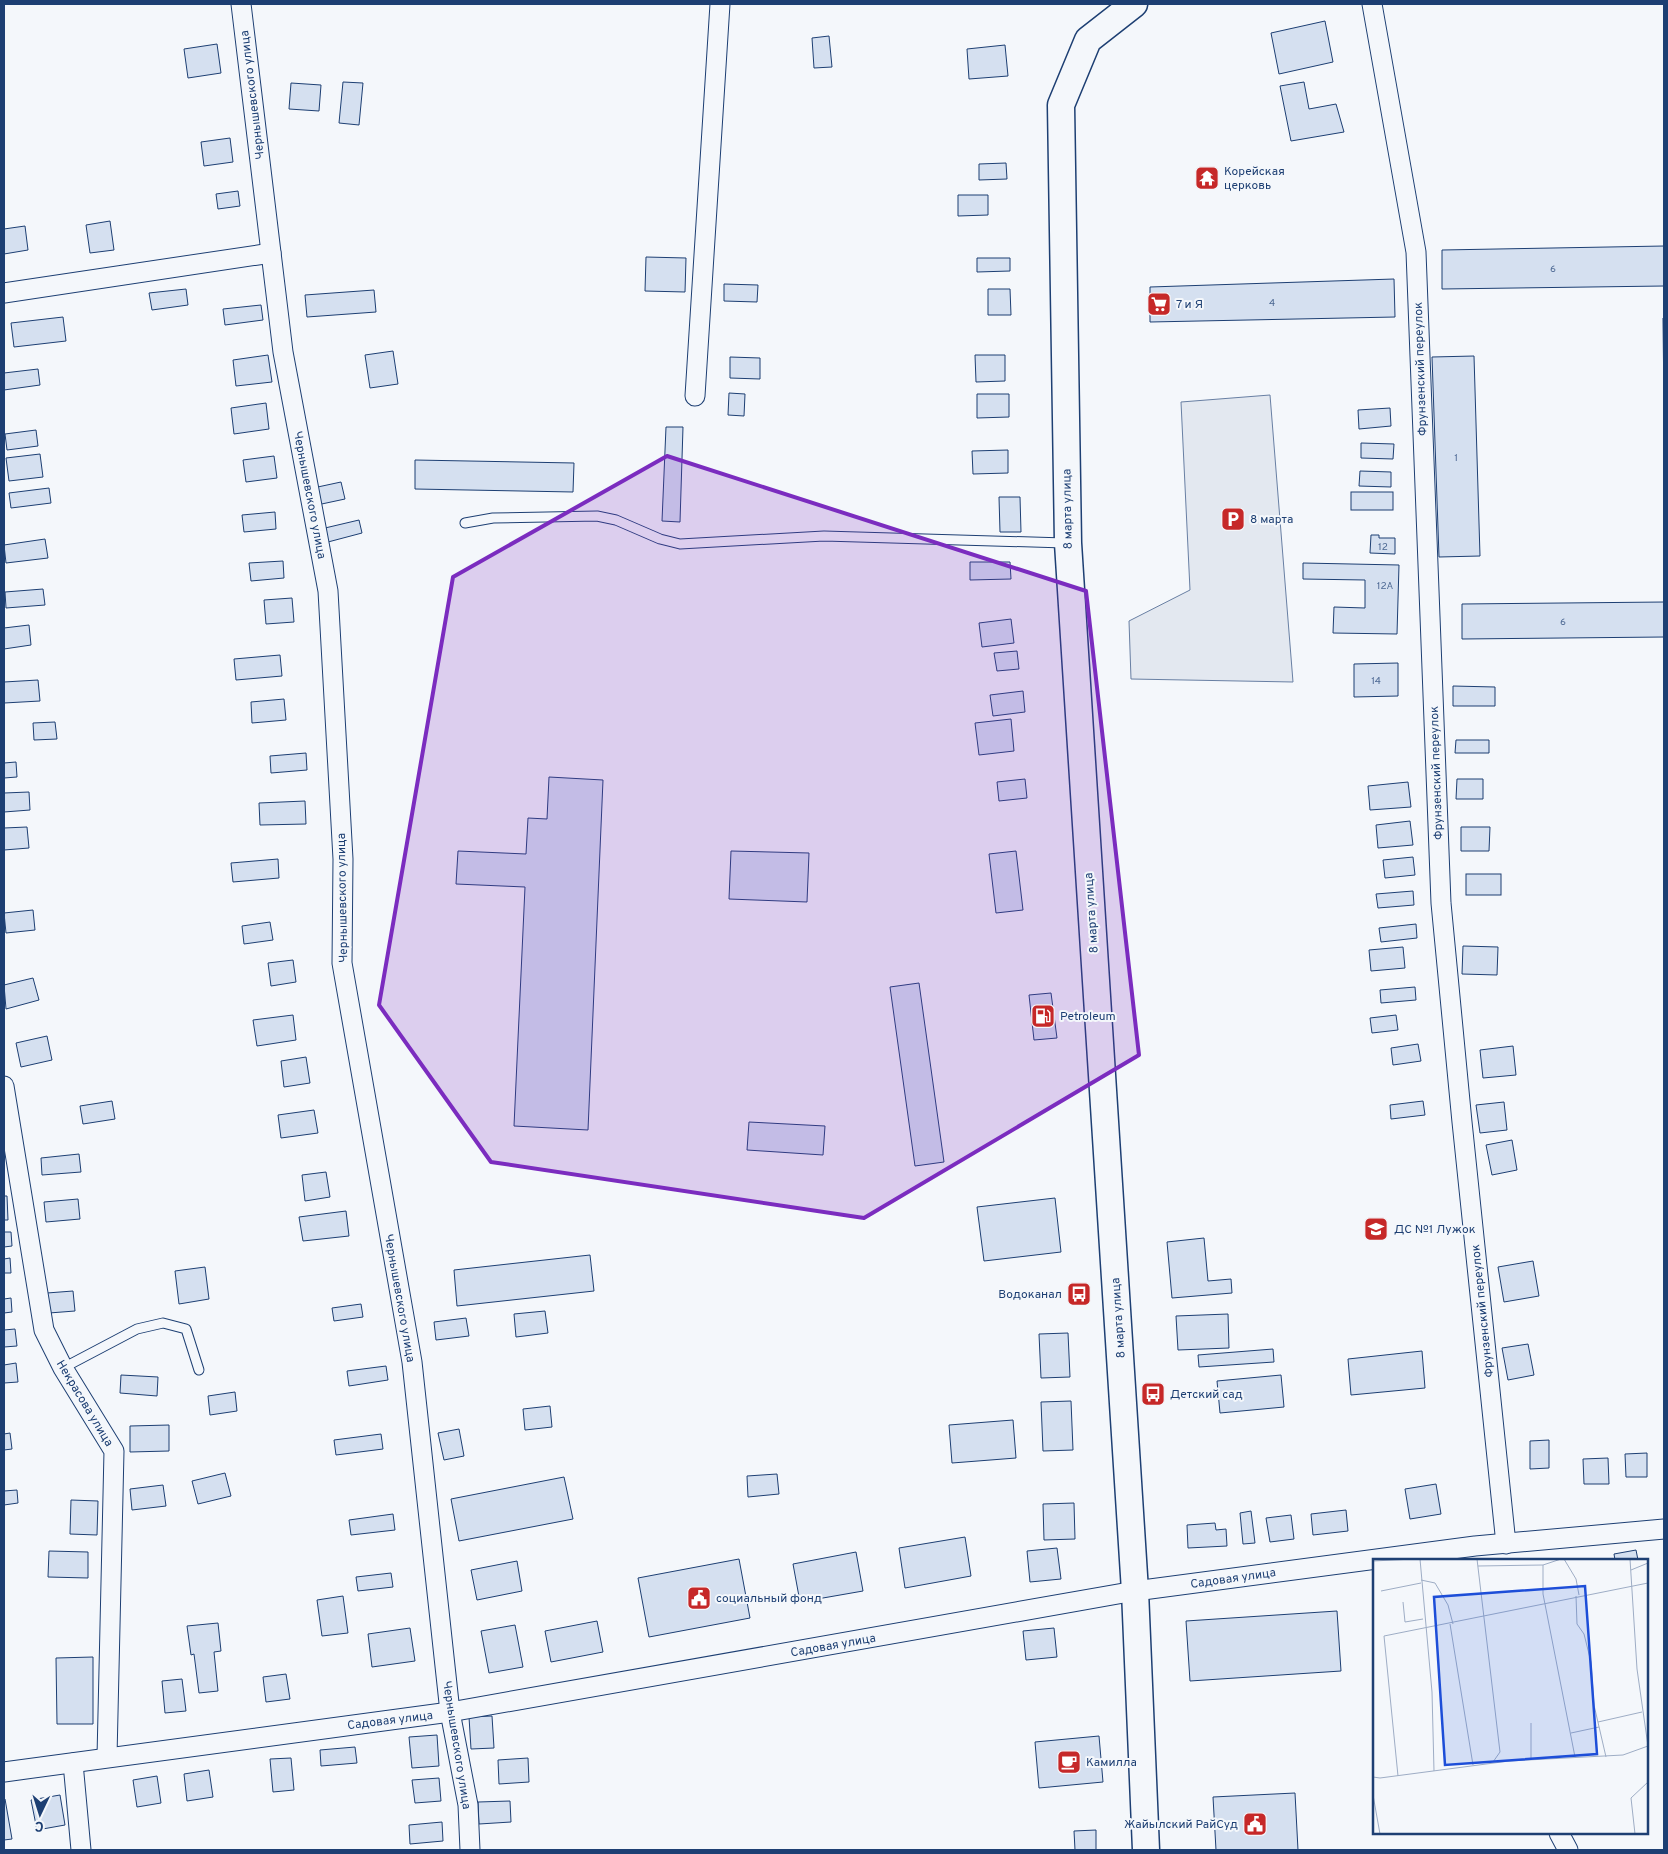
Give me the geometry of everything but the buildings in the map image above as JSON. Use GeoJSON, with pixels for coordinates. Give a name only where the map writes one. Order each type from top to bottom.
{"type":"FeatureCollection","features":[{"type":"Feature","properties":{"kind":"street","name":"Чернышевского улица"},"geometry":{"type":"LineString","coordinates":[[241,4],[283,352],[328,591],[343,859],[342,963],[412,1362],[450,1712],[468,1805],[470,1850]]}},
{"type":"Feature","properties":{"kind":"street"},"geometry":{"type":"LineString","coordinates":[[695,396],[720,4]]}},
{"type":"Feature","properties":{"kind":"street","name":"8 марта улица"},"geometry":{"type":"LineString","coordinates":[[1134,4],[1088,40],[1062,106],[1068,543],[1135,1591],[1146,1850]]}},
{"type":"Feature","properties":{"kind":"street","name":"Фрунзенский переулок"},"geometry":{"type":"LineString","coordinates":[[1372,4],[1416,252],[1441,903],[1506,1544]]}},
{"type":"Feature","properties":{"kind":"street"},"geometry":{"type":"LineString","coordinates":[[4,293],[271,253]]}},
{"type":"Feature","properties":{"kind":"street","name":"Некрасова улица"},"geometry":{"type":"LineString","coordinates":[[4,1086],[44,1330],[63,1368],[114,1451],[107,1757]]}},
{"type":"Feature","properties":{"kind":"street","name":"Садовая улица"},"geometry":{"type":"LineString","coordinates":[[1422,1559],[1476,1553],[1506,1544],[1664,1529]]}},
{"type":"Feature","properties":{"kind":"street","name":"Садовая улица"},"geometry":{"type":"LineString","coordinates":[[4,1772],[450,1712],[1135,1591],[1373,1564]]}},
{"type":"Feature","properties":{"kind":"street"},"geometry":{"type":"LineString","coordinates":[[73,1762],[81,1850]]}},
{"type":"Feature","properties":{"kind":"street"},"geometry":{"type":"LineString","coordinates":[[1559,1834],[1568,1850]]}},
{"type":"Feature","properties":{"kind":"lane"},"geometry":{"type":"LineString","coordinates":[[465,523],[493,518],[597,516],[616,520],[660,539],[680,544],[824,536],[1068,543]]}},
{"type":"Feature","properties":{"kind":"lane"},"geometry":{"type":"LineString","coordinates":[[63,1368],[137,1329],[163,1323],[186,1329],[199,1370]]}},
{"type":"Feature","properties":{"kind":"highlighted area"},"geometry":{"type":"Polygon","coordinates":[[[667,456],[1086,591],[1139,1055],[864,1218],[491,1162],[379,1005],[453,577],[667,456]]]}},
{"type":"Feature","properties":{"kind":"shaded area","name":"8 марта"},"geometry":{"type":"Polygon","coordinates":[[[1270,395],[1293,682],[1131,679],[1129,621],[1190,590],[1181,402],[1270,395]]]}},
{"type":"Feature","properties":{"kind":"place","name":"Корейская церковь"},"geometry":{"type":"Point","coordinates":[1207,178]}},
{"type":"Feature","properties":{"kind":"place","name":"7 и Я"},"geometry":{"type":"Point","coordinates":[1159,304]}},
{"type":"Feature","properties":{"kind":"place","name":"8 марта"},"geometry":{"type":"Point","coordinates":[1233,519]}},
{"type":"Feature","properties":{"kind":"place","name":"Petroleum"},"geometry":{"type":"Point","coordinates":[1043,1016]}},
{"type":"Feature","properties":{"kind":"place","name":"ДС №1 Лужок"},"geometry":{"type":"Point","coordinates":[1376,1229]}},
{"type":"Feature","properties":{"kind":"place","name":"Водоканал"},"geometry":{"type":"Point","coordinates":[1079,1294]}},
{"type":"Feature","properties":{"kind":"place","name":"Детский сад"},"geometry":{"type":"Point","coordinates":[1153,1394]}},
{"type":"Feature","properties":{"kind":"place","name":"социальный фонд"},"geometry":{"type":"Point","coordinates":[699,1598]}},
{"type":"Feature","properties":{"kind":"place","name":"Камилла"},"geometry":{"type":"Point","coordinates":[1069,1762]}},
{"type":"Feature","properties":{"kind":"place","name":"Жайылский РайСуд"},"geometry":{"type":"Point","coordinates":[1255,1824]}}]}
